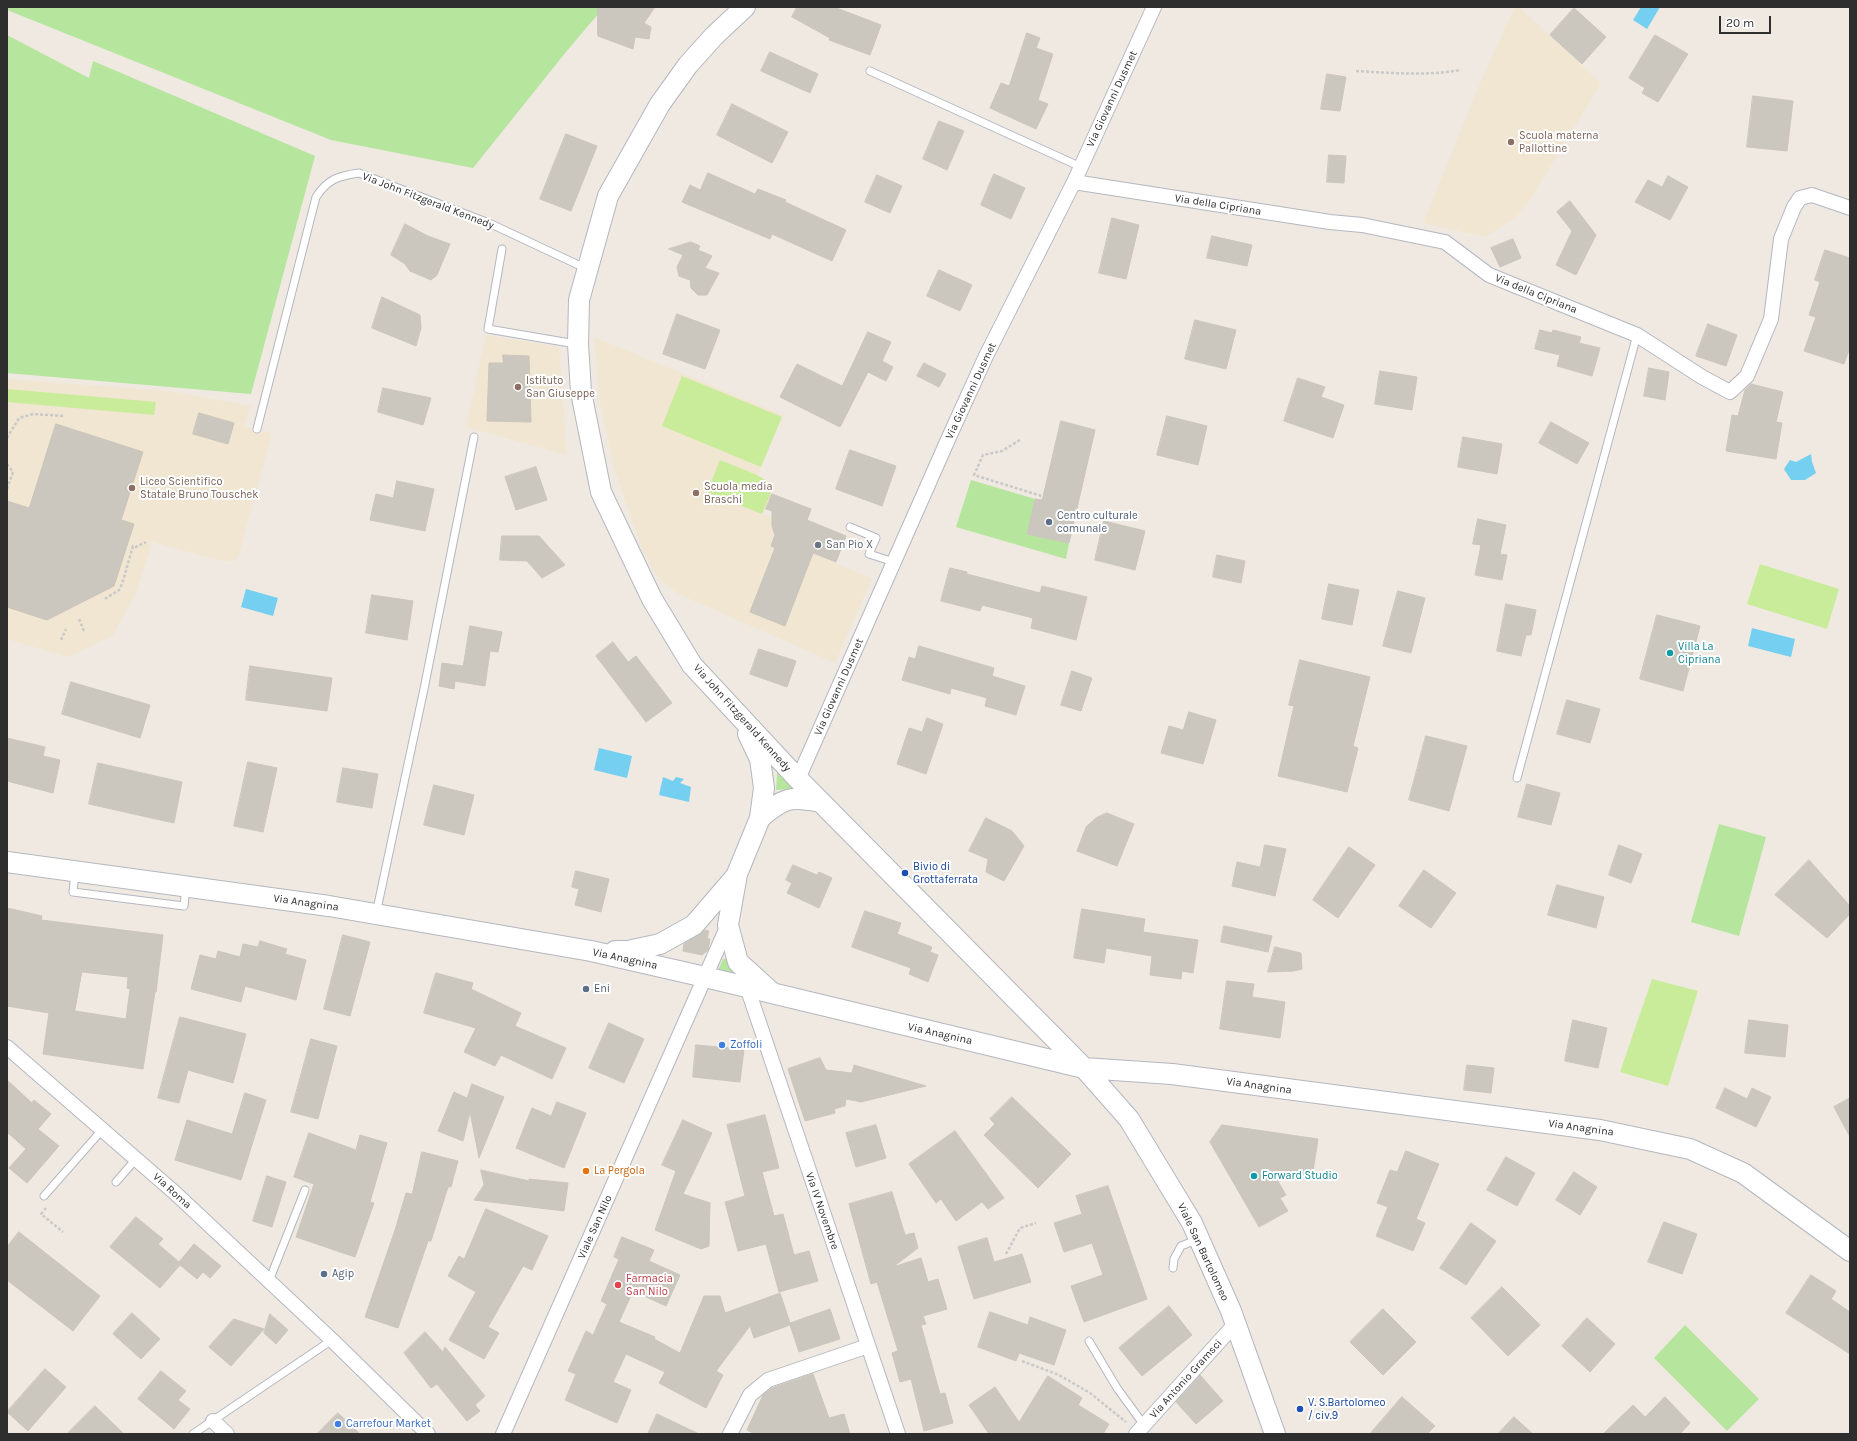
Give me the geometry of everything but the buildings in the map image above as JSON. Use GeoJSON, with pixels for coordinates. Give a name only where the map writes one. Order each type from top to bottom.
{"type":"FeatureCollection","features":[{"type":"Feature","properties":{"kind":"main road","name":"Via John Fitzgerald Kennedy"},"geometry":{"type":"LineString","coordinates":[[745,7],[714,36],[688,65],[660,104],[608,196],[579,300],[578,344],[580,392],[601,492],[652,599],[692,665],[798,779],[1041,1025]]}},
{"type":"Feature","properties":{"kind":"main road"},"geometry":{"type":"LineString","coordinates":[[741,719],[760,759],[764,788],[760,818],[737,874],[728,925],[738,962],[772,994]]}},
{"type":"Feature","properties":{"kind":"main road"},"geometry":{"type":"LineString","coordinates":[[760,818],[779,802],[798,798],[821,802]]}},
{"type":"Feature","properties":{"kind":"main road","name":"Via Anagnina"},"geometry":{"type":"LineString","coordinates":[[7,862],[186,886],[376,914],[591,951],[706,977],[1084,1068],[1172,1074],[1600,1130],[1690,1149],[1743,1174],[1850,1251]]}},
{"type":"Feature","properties":{"kind":"main road"},"geometry":{"type":"LineString","coordinates":[[591,951],[628,951],[660,944],[694,925],[737,874]]}},
{"type":"Feature","properties":{"kind":"main road"},"geometry":{"type":"LineString","coordinates":[[1016,1052],[1032,1048],[1038,1043],[1041,1025]]}},
{"type":"Feature","properties":{"kind":"main road","name":"Viale San Bartolomeo"},"geometry":{"type":"LineString","coordinates":[[1041,1025],[1084,1068],[1129,1119],[1187,1213],[1236,1323],[1275,1434]]}},
{"type":"Feature","properties":{"kind":"street","name":"Via Giovanni Dusmet"},"geometry":{"type":"LineString","coordinates":[[798,779],[986,356],[1074,182],[1154,7]]}},
{"type":"Feature","properties":{"kind":"street","name":"Via della Cipriana"},"geometry":{"type":"LineString","coordinates":[[1074,182],[1330,222],[1362,225],[1445,242],[1489,275],[1637,335],[1702,377],[1730,392],[1747,376],[1771,319],[1781,239],[1794,207],[1800,198],[1812,195],[1850,208]]}},
{"type":"Feature","properties":{"kind":"street","name":"Viale San Nilo"},"geometry":{"type":"LineString","coordinates":[[503,1434],[728,925]]}},
{"type":"Feature","properties":{"kind":"street","name":"Via IV Novembre"},"geometry":{"type":"LineString","coordinates":[[747,987],[898,1434]]}},
{"type":"Feature","properties":{"kind":"street","name":"Via Roma"},"geometry":{"type":"LineString","coordinates":[[7,1047],[174,1192],[332,1340],[428,1434]]}},
{"type":"Feature","properties":{"kind":"street","name":"Via Antonio Gramsci"},"geometry":{"type":"LineString","coordinates":[[1139,1430],[1236,1323]]}},
{"type":"Feature","properties":{"kind":"street"},"geometry":{"type":"LineString","coordinates":[[730,1434],[750,1395],[768,1380],[868,1346]]}},
{"type":"Feature","properties":{"kind":"street"},"geometry":{"type":"LineString","coordinates":[[213,1421],[227,1434]]}},
{"type":"Feature","properties":{"kind":"lane"},"geometry":{"type":"LineString","coordinates":[[870,71],[1081,167]]}},
{"type":"Feature","properties":{"kind":"lane","name":"Via John Fitzgerald Kennedy"},"geometry":{"type":"LineString","coordinates":[[257,429],[316,197],[324,184],[345,176],[359,174],[489,223],[588,269]]}},
{"type":"Feature","properties":{"kind":"lane"},"geometry":{"type":"LineString","coordinates":[[502,249],[488,328],[578,344]]}},
{"type":"Feature","properties":{"kind":"lane"},"geometry":{"type":"LineString","coordinates":[[1518,778],[1637,335]]}},
{"type":"Feature","properties":{"kind":"lane"},"geometry":{"type":"LineString","coordinates":[[376,914],[424,689],[474,437]]}},
{"type":"Feature","properties":{"kind":"lane"},"geometry":{"type":"LineString","coordinates":[[850,527],[876,538],[869,554],[894,562]]}},
{"type":"Feature","properties":{"kind":"lane"},"geometry":{"type":"LineString","coordinates":[[44,1196],[102,1130]]}},
{"type":"Feature","properties":{"kind":"lane"},"geometry":{"type":"LineString","coordinates":[[116,1182],[136,1159]]}},
{"type":"Feature","properties":{"kind":"lane"},"geometry":{"type":"LineString","coordinates":[[269,1281],[305,1190]]}},
{"type":"Feature","properties":{"kind":"lane"},"geometry":{"type":"LineString","coordinates":[[1173,1268],[1174,1259],[1181,1246],[1199,1239]]}},
{"type":"Feature","properties":{"kind":"lane"},"geometry":{"type":"LineString","coordinates":[[193,1434],[332,1340]]}},
{"type":"Feature","properties":{"kind":"lane"},"geometry":{"type":"LineString","coordinates":[[1089,1341],[1117,1388],[1139,1430]]}},
{"type":"Feature","properties":{"kind":"path"},"geometry":{"type":"LineString","coordinates":[[1356,71],[1391,74],[1440,74],[1461,70]]}},
{"type":"Feature","properties":{"kind":"path"},"geometry":{"type":"LineString","coordinates":[[7,438],[19,418],[33,414],[64,416]]}},
{"type":"Feature","properties":{"kind":"path"},"geometry":{"type":"LineString","coordinates":[[1020,440],[1002,451],[983,455],[974,475],[1048,498]]}},
{"type":"Feature","properties":{"kind":"path"},"geometry":{"type":"LineString","coordinates":[[7,464],[13,472],[7,489]]}},
{"type":"Feature","properties":{"kind":"path"},"geometry":{"type":"LineString","coordinates":[[105,599],[119,590],[133,546],[136,547],[146,542]]}},
{"type":"Feature","properties":{"kind":"path"},"geometry":{"type":"LineString","coordinates":[[79,620],[84,631]]}},
{"type":"Feature","properties":{"kind":"path"},"geometry":{"type":"LineString","coordinates":[[61,640],[66,629]]}},
{"type":"Feature","properties":{"kind":"path"},"geometry":{"type":"LineString","coordinates":[[50,1202],[41,1214],[62,1232]]}},
{"type":"Feature","properties":{"kind":"path"},"geometry":{"type":"LineString","coordinates":[[1006,1254],[1020,1228],[1036,1223]]}},
{"type":"Feature","properties":{"kind":"path"},"geometry":{"type":"LineString","coordinates":[[1022,1361],[1059,1375],[1090,1393],[1139,1430]]}},
{"type":"Feature","properties":{"kind":"shaded area","name":"Scuola materna Pallottine"},"geometry":{"type":"Polygon","coordinates":[[[1515,7],[1519,7],[1601,83],[1530,200],[1514,219],[1485,237],[1423,223],[1484,74],[1515,7]]]}},
{"type":"Feature","properties":{"kind":"shaded area","name":"Istituto San Giuseppe"},"geometry":{"type":"Polygon","coordinates":[[[486,335],[559,347],[567,455],[466,427],[486,335]]]}},
{"type":"Feature","properties":{"kind":"shaded area","name":"Scuola media Braschi"},"geometry":{"type":"Polygon","coordinates":[[[594,337],[783,415],[757,475],[774,485],[763,514],[773,518],[772,526],[776,532],[774,538],[872,578],[835,663],[681,595],[666,585],[654,572],[643,551],[613,465],[600,403],[594,337]]]}},
{"type":"Feature","properties":{"kind":"shaded area","name":"Liceo Scientifico Statale Bruno Touschek"},"geometry":{"type":"Polygon","coordinates":[[[7,379],[171,391],[250,406],[244,426],[272,433],[238,558],[227,562],[152,542],[136,593],[113,635],[68,657],[7,639],[7,379]]]}},
{"type":"Feature","properties":{"kind":"green space"},"geometry":{"type":"Polygon","coordinates":[[[7,7],[604,7],[473,168],[331,140],[7,10],[7,7]]]}},
{"type":"Feature","properties":{"kind":"green space"},"geometry":{"type":"Polygon","coordinates":[[[7,35],[89,78],[93,61],[315,156],[251,394],[7,373],[7,35]]]}},
{"type":"Feature","properties":{"kind":"green space"},"geometry":{"type":"Polygon","coordinates":[[[682,376],[782,417],[761,467],[662,426],[682,376]]]}},
{"type":"Feature","properties":{"kind":"green space"},"geometry":{"type":"Polygon","coordinates":[[[7,389],[156,402],[154,415],[7,402],[7,389]]]}},
{"type":"Feature","properties":{"kind":"green space"},"geometry":{"type":"Polygon","coordinates":[[[720,460],[757,475],[774,485],[762,514],[707,492],[720,460]]]}},
{"type":"Feature","properties":{"kind":"green space"},"geometry":{"type":"Polygon","coordinates":[[[971,480],[1035,499],[1027,534],[1069,543],[1066,559],[956,527],[971,480]]]}},
{"type":"Feature","properties":{"kind":"green space"},"geometry":{"type":"Polygon","coordinates":[[[1760,564],[1839,589],[1827,629],[1747,604],[1760,564]]]}},
{"type":"Feature","properties":{"kind":"green space"},"geometry":{"type":"Polygon","coordinates":[[[778,759],[807,788],[776,790],[778,759]]]}},
{"type":"Feature","properties":{"kind":"green space"},"geometry":{"type":"Polygon","coordinates":[[[1719,824],[1766,837],[1739,936],[1691,922],[1719,824]]]}},
{"type":"Feature","properties":{"kind":"green space"},"geometry":{"type":"Polygon","coordinates":[[[723,959],[727,959],[737,977],[716,974],[723,959]]]}},
{"type":"Feature","properties":{"kind":"green space"},"geometry":{"type":"Polygon","coordinates":[[[1652,979],[1698,991],[1668,1086],[1620,1072],[1652,979]]]}},
{"type":"Feature","properties":{"kind":"green space"},"geometry":{"type":"Polygon","coordinates":[[[1685,1325],[1759,1399],[1727,1431],[1654,1358],[1685,1325]]]}},
{"type":"Feature","properties":{"kind":"water"},"geometry":{"type":"Polygon","coordinates":[[[1641,7],[1660,7],[1647,29],[1633,20],[1641,7]]]}},
{"type":"Feature","properties":{"kind":"water"},"geometry":{"type":"Polygon","coordinates":[[[1811,454],[1816,473],[1805,480],[1791,480],[1784,469],[1790,460],[1796,462],[1811,454]]]}},
{"type":"Feature","properties":{"kind":"water"},"geometry":{"type":"Polygon","coordinates":[[[246,589],[278,598],[273,616],[241,607],[246,589]]]}},
{"type":"Feature","properties":{"kind":"water"},"geometry":{"type":"Polygon","coordinates":[[[1752,628],[1795,639],[1791,657],[1748,646],[1752,628]]]}},
{"type":"Feature","properties":{"kind":"water"},"geometry":{"type":"Polygon","coordinates":[[[599,748],[632,756],[627,778],[594,770],[599,748]]]}},
{"type":"Feature","properties":{"kind":"water"},"geometry":{"type":"Polygon","coordinates":[[[663,777],[673,781],[676,777],[684,779],[680,783],[691,787],[689,802],[659,795],[663,777]]]}},
{"type":"Feature","properties":{"kind":"place","name":"Scuola materna Pallottine"},"geometry":{"type":"Point","coordinates":[1511,142]}},
{"type":"Feature","properties":{"kind":"place","name":"Istituto San Giuseppe"},"geometry":{"type":"Point","coordinates":[518,387]}},
{"type":"Feature","properties":{"kind":"place","name":"Liceo Scientifico Statale Bruno Touschek"},"geometry":{"type":"Point","coordinates":[132,488]}},
{"type":"Feature","properties":{"kind":"place","name":"Scuola media Braschi"},"geometry":{"type":"Point","coordinates":[696,493]}},
{"type":"Feature","properties":{"kind":"place","name":"Centro culturale comunale"},"geometry":{"type":"Point","coordinates":[1049,522]}},
{"type":"Feature","properties":{"kind":"place","name":"San Pio X"},"geometry":{"type":"Point","coordinates":[818,545]}},
{"type":"Feature","properties":{"kind":"place","name":"Villa La Cipriana"},"geometry":{"type":"Point","coordinates":[1670,653]}},
{"type":"Feature","properties":{"kind":"place","name":"Bivio di Grottaferrata"},"geometry":{"type":"Point","coordinates":[905,873]}},
{"type":"Feature","properties":{"kind":"place","name":"Eni"},"geometry":{"type":"Point","coordinates":[586,989]}},
{"type":"Feature","properties":{"kind":"place","name":"Zoffoli"},"geometry":{"type":"Point","coordinates":[722,1045]}},
{"type":"Feature","properties":{"kind":"place","name":"La Pergola"},"geometry":{"type":"Point","coordinates":[586,1171]}},
{"type":"Feature","properties":{"kind":"place","name":"Forward Studio"},"geometry":{"type":"Point","coordinates":[1254,1176]}},
{"type":"Feature","properties":{"kind":"place","name":"Agip"},"geometry":{"type":"Point","coordinates":[324,1274]}},
{"type":"Feature","properties":{"kind":"place","name":"Farmacia San Nilo"},"geometry":{"type":"Point","coordinates":[618,1285]}},
{"type":"Feature","properties":{"kind":"place","name":"V. S.Bartolomeo / civ.9"},"geometry":{"type":"Point","coordinates":[1300,1409]}},
{"type":"Feature","properties":{"kind":"place","name":"Carrefour Market"},"geometry":{"type":"Point","coordinates":[338,1424]}}]}
